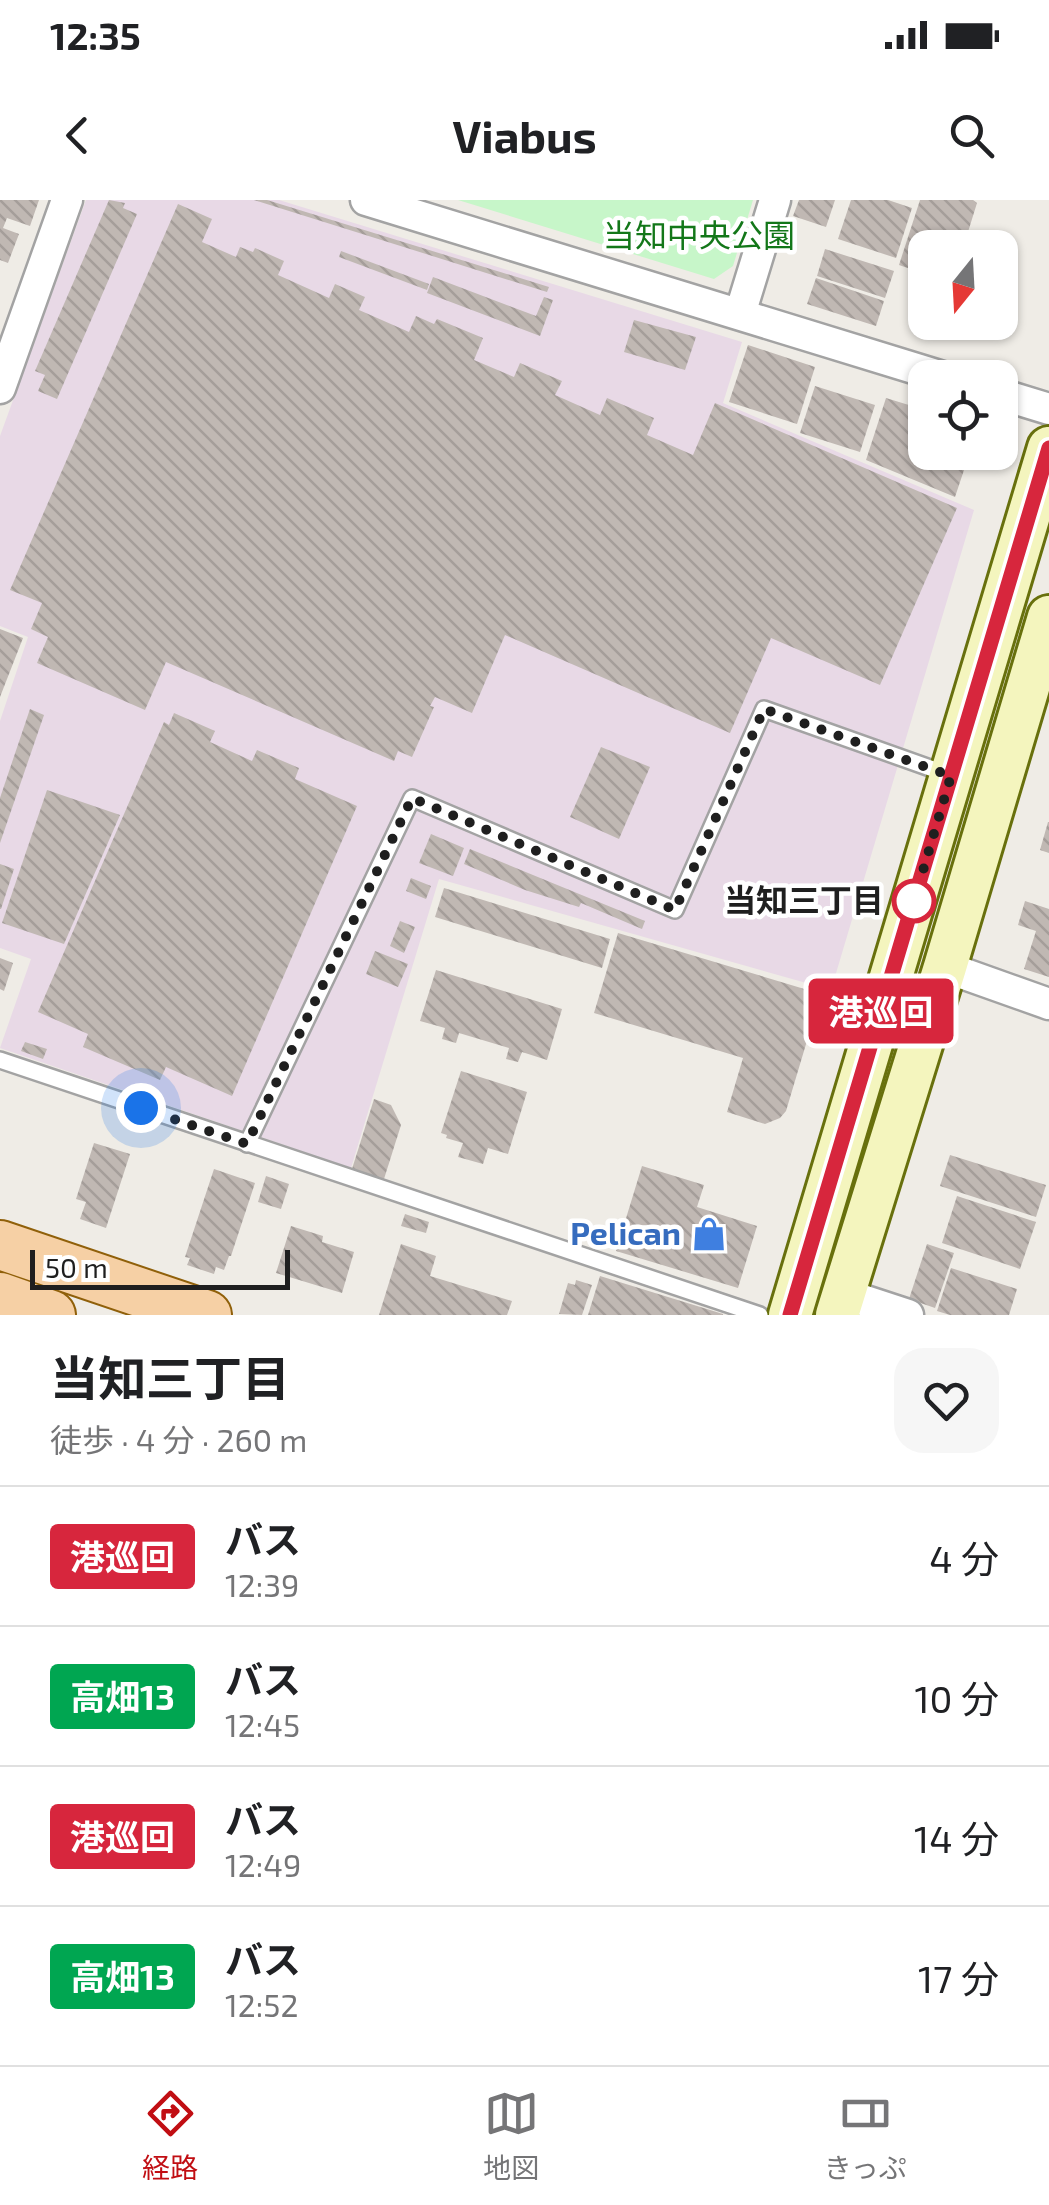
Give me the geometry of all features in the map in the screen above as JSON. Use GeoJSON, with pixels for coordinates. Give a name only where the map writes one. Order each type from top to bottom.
{"type":"FeatureCollection","features":[{"type":"Feature","properties":{"kind":"main road"},"geometry":{"type":"LineString","coordinates":[[0,1245],[207,1315]]}},
{"type":"Feature","properties":{"kind":"main road"},"geometry":{"type":"LineString","coordinates":[[0,1297],[52,1315]]}},
{"type":"Feature","properties":{"kind":"street"},"geometry":{"type":"LineString","coordinates":[[2,375],[67,200]]}},
{"type":"Feature","properties":{"kind":"street"},"geometry":{"type":"LineString","coordinates":[[366,200],[908,366]]}},
{"type":"Feature","properties":{"kind":"street"},"geometry":{"type":"LineString","coordinates":[[740,314],[775,200]]}},
{"type":"Feature","properties":{"kind":"street"},"geometry":{"type":"LineString","coordinates":[[1018,400],[1049,409]]}},
{"type":"Feature","properties":{"kind":"street"},"geometry":{"type":"LineString","coordinates":[[790,1315],[1049,448]]}},
{"type":"Feature","properties":{"kind":"street"},"geometry":{"type":"LineString","coordinates":[[908,1315],[840,1304],[1049,617]]}},
{"type":"Feature","properties":{"kind":"street"},"geometry":{"type":"LineString","coordinates":[[945,967],[1049,1004]]}},
{"type":"Feature","properties":{"kind":"lane"},"geometry":{"type":"LineString","coordinates":[[247,1144],[412,798],[675,910],[764,709],[951,776]]}},
{"type":"Feature","properties":{"kind":"lane"},"geometry":{"type":"LineString","coordinates":[[0,1060],[760,1315]]}},
{"type":"Feature","properties":{"kind":"shaded area"},"geometry":{"type":"Polygon","coordinates":[[[86,200],[279,200],[742,342],[723,403],[974,510],[831,990],[439,879],[351,1168],[0,1048],[31,959],[0,948],[0,721],[28,637],[0,626],[0,436],[86,200]]]}},
{"type":"Feature","properties":{"kind":"green space","name":"当知中央公園"},"geometry":{"type":"Polygon","coordinates":[[[458,200],[753,200],[733,266],[714,279],[458,200]]]}},
{"type":"Feature","properties":{"kind":"building"},"geometry":{"type":"Polygon","coordinates":[[[0,200],[39,200],[30,226],[7,218],[3,228],[19,234],[8,263],[0,260],[0,200]]]}},
{"type":"Feature","properties":{"kind":"building"},"geometry":{"type":"Polygon","coordinates":[[[109,200],[125,203],[123,208],[137,214],[57,399],[38,391],[45,375],[35,371],[109,200]]]}},
{"type":"Feature","properties":{"kind":"building"},"geometry":{"type":"Polygon","coordinates":[[[254,200],[267,200],[549,287],[547,292],[254,200]]]}},
{"type":"Feature","properties":{"kind":"building"},"geometry":{"type":"Polygon","coordinates":[[[799,200],[835,200],[826,227],[793,216],[799,200]]]}},
{"type":"Feature","properties":{"kind":"building"},"geometry":{"type":"Polygon","coordinates":[[[851,200],[888,200],[912,208],[896,258],[838,239],[851,200]]]}},
{"type":"Feature","properties":{"kind":"building"},"geometry":{"type":"Polygon","coordinates":[[[920,200],[977,203],[969,230],[910,230],[920,200]]]}},
{"type":"Feature","properties":{"kind":"building"},"geometry":{"type":"Polygon","coordinates":[[[178,204],[212,219],[202,242],[236,257],[240,247],[253,252],[255,248],[284,261],[278,275],[329,298],[335,284],[365,297],[359,310],[409,332],[416,316],[434,324],[437,319],[483,338],[474,360],[514,377],[520,363],[562,381],[555,395],[600,415],[607,398],[654,418],[647,435],[693,455],[715,403],[957,508],[880,685],[771,638],[730,733],[505,635],[472,713],[435,697],[412,757],[398,751],[394,761],[166,662],[145,710],[37,663],[48,637],[31,629],[42,603],[10,590],[178,204]]]}},
{"type":"Feature","properties":{"kind":"building"},"geometry":{"type":"Polygon","coordinates":[[[908,237],[908,268],[899,265],[908,237]]]}},
{"type":"Feature","properties":{"kind":"building"},"geometry":{"type":"Polygon","coordinates":[[[825,249],[894,271],[885,298],[817,276],[825,249]]]}},
{"type":"Feature","properties":{"kind":"building"},"geometry":{"type":"Polygon","coordinates":[[[341,251],[429,284],[427,290],[339,257],[341,251]]]}},
{"type":"Feature","properties":{"kind":"building"},"geometry":{"type":"Polygon","coordinates":[[[433,277],[536,316],[544,297],[553,300],[540,336],[427,293],[433,277]]]}},
{"type":"Feature","properties":{"kind":"building"},"geometry":{"type":"Polygon","coordinates":[[[816,278],[884,301],[876,326],[807,304],[816,278]]]}},
{"type":"Feature","properties":{"kind":"building"},"geometry":{"type":"Polygon","coordinates":[[[634,320],[696,337],[685,370],[624,352],[634,320]]]}},
{"type":"Feature","properties":{"kind":"building"},"geometry":{"type":"Polygon","coordinates":[[[748,345],[815,367],[797,424],[729,402],[748,345]]]}},
{"type":"Feature","properties":{"kind":"building"},"geometry":{"type":"Polygon","coordinates":[[[815,386],[875,405],[860,452],[800,433],[815,386]]]}},
{"type":"Feature","properties":{"kind":"building"},"geometry":{"type":"Polygon","coordinates":[[[886,398],[908,405],[908,470],[964,470],[955,497],[866,460],[886,398]]]}},
{"type":"Feature","properties":{"kind":"building"},"geometry":{"type":"Polygon","coordinates":[[[0,629],[23,638],[0,697],[0,629]]]}},
{"type":"Feature","properties":{"kind":"building"},"geometry":{"type":"Polygon","coordinates":[[[30,709],[44,715],[0,843],[0,798],[30,709]]]}},
{"type":"Feature","properties":{"kind":"building"},"geometry":{"type":"Polygon","coordinates":[[[174,713],[215,731],[210,742],[252,761],[257,750],[299,768],[295,779],[357,806],[232,1096],[166,1067],[160,1080],[83,1047],[88,1034],[38,1012],[164,722],[169,725],[174,713]]]}},
{"type":"Feature","properties":{"kind":"building"},"geometry":{"type":"Polygon","coordinates":[[[601,747],[650,767],[619,839],[570,817],[601,747]]]}},
{"type":"Feature","properties":{"kind":"building"},"geometry":{"type":"Polygon","coordinates":[[[47,790],[120,815],[64,944],[2,923],[47,790]]]}},
{"type":"Feature","properties":{"kind":"building"},"geometry":{"type":"Polygon","coordinates":[[[1049,822],[1049,853],[1040,850],[1049,822]]]}},
{"type":"Feature","properties":{"kind":"building"},"geometry":{"type":"Polygon","coordinates":[[[431,834],[464,848],[453,876],[419,863],[431,834]]]}},
{"type":"Feature","properties":{"kind":"building"},"geometry":{"type":"Polygon","coordinates":[[[470,849],[645,921],[642,929],[581,903],[579,907],[525,890],[464,864],[470,849]]]}},
{"type":"Feature","properties":{"kind":"building"},"geometry":{"type":"Polygon","coordinates":[[[0,864],[14,869],[1,909],[0,909],[0,864]]]}},
{"type":"Feature","properties":{"kind":"building"},"geometry":{"type":"Polygon","coordinates":[[[411,878],[431,886],[426,899],[406,891],[411,878]]]}},
{"type":"Feature","properties":{"kind":"building"},"geometry":{"type":"Polygon","coordinates":[[[444,888],[610,939],[602,968],[435,917],[444,888]]]}},
{"type":"Feature","properties":{"kind":"building"},"geometry":{"type":"Polygon","coordinates":[[[1025,901],[1049,909],[1049,977],[1024,969],[1036,931],[1018,925],[1025,901]]]}},
{"type":"Feature","properties":{"kind":"building"},"geometry":{"type":"Polygon","coordinates":[[[400,921],[415,927],[404,953],[390,946],[400,921]]]}},
{"type":"Feature","properties":{"kind":"building"},"geometry":{"type":"Polygon","coordinates":[[[618,933],[821,994],[786,1111],[780,1118],[765,1124],[727,1112],[743,1058],[594,1013],[618,933]]]}},
{"type":"Feature","properties":{"kind":"building"},"geometry":{"type":"Polygon","coordinates":[[[375,951],[408,964],[398,987],[366,974],[375,951]]]}},
{"type":"Feature","properties":{"kind":"building"},"geometry":{"type":"Polygon","coordinates":[[[0,958],[13,963],[4,991],[0,989],[0,958]]]}},
{"type":"Feature","properties":{"kind":"building"},"geometry":{"type":"Polygon","coordinates":[[[436,970],[562,1009],[547,1060],[522,1052],[518,1062],[506,1059],[509,1048],[459,1033],[456,1043],[442,1039],[445,1028],[420,1021],[436,970]]]}},
{"type":"Feature","properties":{"kind":"building"},"geometry":{"type":"Polygon","coordinates":[[[25,1042],[47,1049],[43,1059],[21,1051],[25,1042]]]}},
{"type":"Feature","properties":{"kind":"building"},"geometry":{"type":"Polygon","coordinates":[[[461,1071],[527,1092],[508,1154],[488,1148],[483,1164],[458,1157],[463,1143],[441,1133],[461,1071]]]}},
{"type":"Feature","properties":{"kind":"building"},"geometry":{"type":"Polygon","coordinates":[[[374,1099],[391,1105],[401,1125],[384,1179],[352,1169],[374,1099]]]}},
{"type":"Feature","properties":{"kind":"building"},"geometry":{"type":"Polygon","coordinates":[[[94,1143],[130,1154],[106,1228],[80,1219],[86,1202],[76,1199],[94,1143]]]}},
{"type":"Feature","properties":{"kind":"building"},"geometry":{"type":"Polygon","coordinates":[[[950,1155],[1046,1185],[1036,1217],[940,1186],[950,1155]]]}},
{"type":"Feature","properties":{"kind":"building"},"geometry":{"type":"Polygon","coordinates":[[[642,1166],[704,1185],[697,1207],[757,1226],[738,1288],[616,1251],[642,1166]]]}},
{"type":"Feature","properties":{"kind":"building"},"geometry":{"type":"Polygon","coordinates":[[[214,1169],[255,1183],[231,1256],[224,1270],[216,1267],[214,1274],[187,1265],[190,1258],[185,1257],[214,1169]]]}},
{"type":"Feature","properties":{"kind":"building"},"geometry":{"type":"Polygon","coordinates":[[[266,1176],[289,1184],[281,1209],[258,1202],[266,1176]]]}},
{"type":"Feature","properties":{"kind":"building"},"geometry":{"type":"Polygon","coordinates":[[[957,1196],[1036,1222],[1020,1269],[942,1243],[957,1196]]]}},
{"type":"Feature","properties":{"kind":"building"},"geometry":{"type":"Polygon","coordinates":[[[405,1214],[429,1222],[426,1233],[401,1226],[405,1214]]]}},
{"type":"Feature","properties":{"kind":"building"},"geometry":{"type":"Polygon","coordinates":[[[291,1226],[354,1252],[342,1293],[276,1273],[291,1226]]]}},
{"type":"Feature","properties":{"kind":"building"},"geometry":{"type":"Polygon","coordinates":[[[401,1244],[436,1256],[430,1276],[512,1301],[507,1315],[379,1315],[401,1244]]]}},
{"type":"Feature","properties":{"kind":"building"},"geometry":{"type":"Polygon","coordinates":[[[927,1244],[954,1253],[935,1308],[909,1299],[927,1244]]]}},
{"type":"Feature","properties":{"kind":"building"},"geometry":{"type":"Polygon","coordinates":[[[951,1268],[1017,1289],[1009,1315],[950,1315],[937,1311],[951,1268]]]}},
{"type":"Feature","properties":{"kind":"building"},"geometry":{"type":"Polygon","coordinates":[[[600,1276],[723,1314],[723,1315],[588,1315],[600,1276]]]}},
{"type":"Feature","properties":{"kind":"building"},"geometry":{"type":"Polygon","coordinates":[[[576,1280],[592,1285],[582,1315],[559,1314],[568,1283],[575,1285],[576,1280]]]}},
{"type":"Feature","properties":{"kind":"bus line","name":"港巡回"},"geometry":{"type":"LineString","coordinates":[[790,1315],[1049,448]]}},
{"type":"Feature","properties":{"kind":"place","name":"当知三丁目"},"geometry":{"type":"Point","coordinates":[914,901]}},
{"type":"Feature","properties":{"kind":"place","name":"Pelican"},"geometry":{"type":"Point","coordinates":[709,1234]}},
{"type":"Feature","properties":{"kind":"route"},"geometry":{"type":"LineString","coordinates":[[141,1108],[247,1144],[412,798],[675,910],[764,709],[951,776],[914,901]]}}]}
